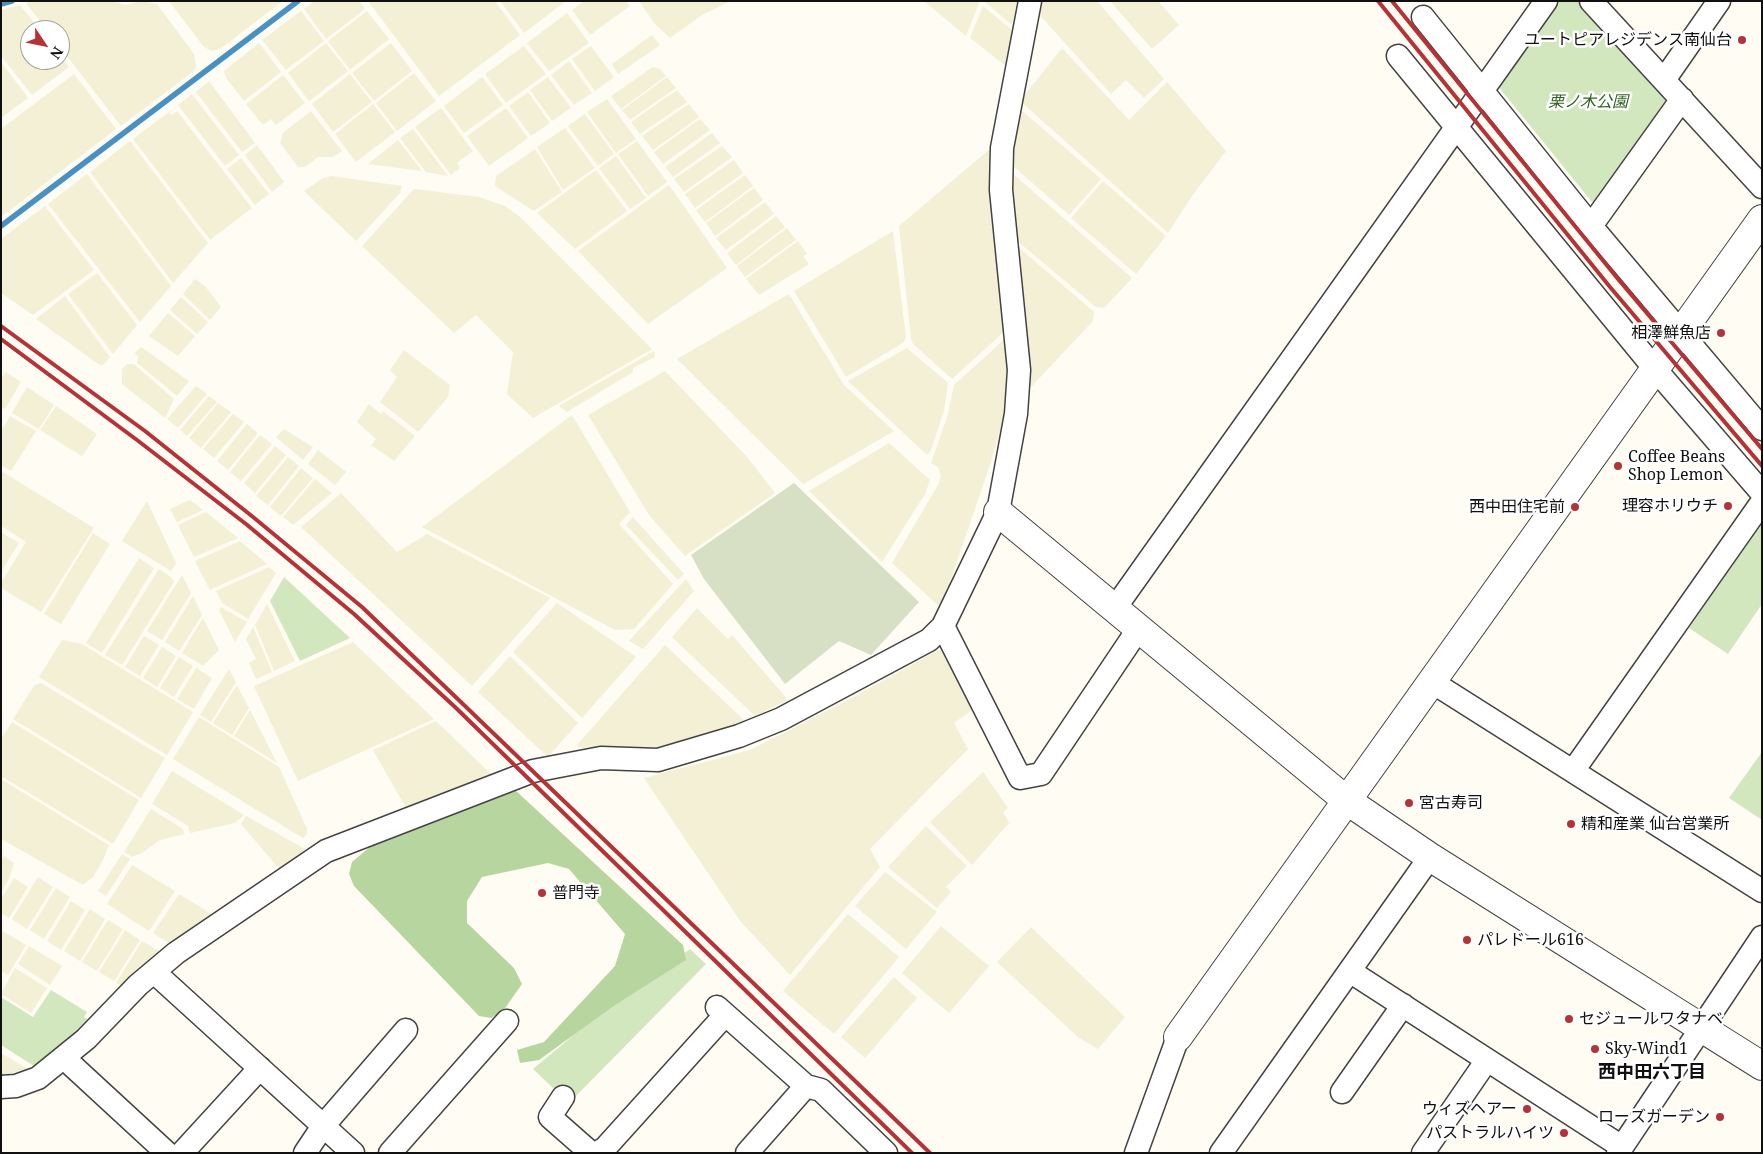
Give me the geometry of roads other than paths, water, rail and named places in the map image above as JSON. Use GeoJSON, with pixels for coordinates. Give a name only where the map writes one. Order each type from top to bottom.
{"type":"FeatureCollection","features":[{"type":"Feature","properties":{"kind":"street"},"geometry":{"type":"LineString","coordinates":[[1,1087],[16,1086],[38,1078],[86,1039],[176,953],[326,851],[533,771],[601,758],[658,760],[739,736],[781,719],[929,640],[943,626],[998,512],[1016,414],[1019,370],[1001,190],[1002,148],[1030,1]]}},
{"type":"Feature","properties":{"kind":"street"},"geometry":{"type":"LineString","coordinates":[[1115,608],[1546,1]]}},
{"type":"Feature","properties":{"kind":"street"},"geometry":{"type":"LineString","coordinates":[[1591,1],[1762,187]]}},
{"type":"Feature","properties":{"kind":"street"},"geometry":{"type":"LineString","coordinates":[[1664,80],[1719,1]]}},
{"type":"Feature","properties":{"kind":"street"},"geometry":{"type":"LineString","coordinates":[[1423,17],[1591,226],[1762,429]]}},
{"type":"Feature","properties":{"kind":"street"},"geometry":{"type":"LineString","coordinates":[[1398,56],[1655,369],[1762,493]]}},
{"type":"Feature","properties":{"kind":"street"},"geometry":{"type":"LineString","coordinates":[[1591,226],[1682,100]]}},
{"type":"Feature","properties":{"kind":"street"},"geometry":{"type":"LineString","coordinates":[[1136,1153],[1178,1037],[1762,219]]}},
{"type":"Feature","properties":{"kind":"street"},"geometry":{"type":"LineString","coordinates":[[1573,771],[1762,502]]}},
{"type":"Feature","properties":{"kind":"street"},"geometry":{"type":"LineString","coordinates":[[998,512],[1346,800],[1430,857],[1762,1066]]}},
{"type":"Feature","properties":{"kind":"street"},"geometry":{"type":"LineString","coordinates":[[943,626],[1020,778],[1041,774],[1139,628]]}},
{"type":"Feature","properties":{"kind":"street"},"geometry":{"type":"LineString","coordinates":[[1432,682],[1762,891]]}},
{"type":"Feature","properties":{"kind":"street"},"geometry":{"type":"LineString","coordinates":[[1221,1153],[1351,972],[1430,857]]}},
{"type":"Feature","properties":{"kind":"street"},"geometry":{"type":"LineString","coordinates":[[1351,972],[1487,1060],[1620,1150],[1762,937]]}},
{"type":"Feature","properties":{"kind":"street"},"geometry":{"type":"LineString","coordinates":[[154,972],[353,1153]]}},
{"type":"Feature","properties":{"kind":"street"},"geometry":{"type":"LineString","coordinates":[[1342,1092],[1403,1005]]}},
{"type":"Feature","properties":{"kind":"street"},"geometry":{"type":"LineString","coordinates":[[597,1153],[605,1148],[721,1011],[806,1086],[821,1090],[886,1153]]}},
{"type":"Feature","properties":{"kind":"street"},"geometry":{"type":"LineString","coordinates":[[390,1153],[507,1021]]}},
{"type":"Feature","properties":{"kind":"street"},"geometry":{"type":"LineString","coordinates":[[305,1153],[323,1126],[406,1030]]}},
{"type":"Feature","properties":{"kind":"street"},"geometry":{"type":"LineString","coordinates":[[64,1058],[167,1153]]}},
{"type":"Feature","properties":{"kind":"street"},"geometry":{"type":"LineString","coordinates":[[1423,1153],[1487,1060]]}},
{"type":"Feature","properties":{"kind":"street"},"geometry":{"type":"LineString","coordinates":[[182,1153],[260,1068]]}},
{"type":"Feature","properties":{"kind":"street"},"geometry":{"type":"LineString","coordinates":[[747,1153],[806,1086]]}},
{"type":"Feature","properties":{"kind":"street"},"geometry":{"type":"LineString","coordinates":[[563,1097],[550,1118],[591,1153]]}},
{"type":"Feature","properties":{"kind":"waterway"},"geometry":{"type":"LineString","coordinates":[[1,4],[12,1]]}},
{"type":"Feature","properties":{"kind":"waterway"},"geometry":{"type":"LineString","coordinates":[[1,226],[298,1]]}},
{"type":"Feature","properties":{"kind":"railway"},"geometry":{"type":"LineString","coordinates":[[1378,1],[1610,287],[1762,466]]}},
{"type":"Feature","properties":{"kind":"railway"},"geometry":{"type":"LineString","coordinates":[[1392,1],[1618,279],[1762,449]]}},
{"type":"Feature","properties":{"kind":"railway"},"geometry":{"type":"LineString","coordinates":[[1,326],[145,431],[362,607],[930,1153]]}},
{"type":"Feature","properties":{"kind":"railway"},"geometry":{"type":"LineString","coordinates":[[1,339],[246,524],[354,614],[455,707],[912,1153]]}},
{"type":"Feature","properties":{"kind":"place","name":"ユートピアレジデンス南仙台"},"geometry":{"type":"Point","coordinates":[1742,40]}},
{"type":"Feature","properties":{"kind":"place","name":"相澤鮮魚店"},"geometry":{"type":"Point","coordinates":[1721,333]}},
{"type":"Feature","properties":{"kind":"place","name":"Coffee Beans Shop Lemon"},"geometry":{"type":"Point","coordinates":[1618,466]}},
{"type":"Feature","properties":{"kind":"place","name":"理容ホリウチ"},"geometry":{"type":"Point","coordinates":[1728,506]}},
{"type":"Feature","properties":{"kind":"place","name":"西中田住宅前"},"geometry":{"type":"Point","coordinates":[1575,507]}},
{"type":"Feature","properties":{"kind":"place","name":"宮古寿司"},"geometry":{"type":"Point","coordinates":[1409,803]}},
{"type":"Feature","properties":{"kind":"place","name":"精和産業 仙台営業所"},"geometry":{"type":"Point","coordinates":[1571,824]}},
{"type":"Feature","properties":{"kind":"place","name":"普門寺"},"geometry":{"type":"Point","coordinates":[542,893]}},
{"type":"Feature","properties":{"kind":"place","name":"パレドール616"},"geometry":{"type":"Point","coordinates":[1467,940]}},
{"type":"Feature","properties":{"kind":"place","name":"セジュールワタナベ"},"geometry":{"type":"Point","coordinates":[1569,1019]}},
{"type":"Feature","properties":{"kind":"place","name":"Sky-Wind1"},"geometry":{"type":"Point","coordinates":[1595,1049]}},
{"type":"Feature","properties":{"kind":"place","name":"ウィズヘアー"},"geometry":{"type":"Point","coordinates":[1527,1109]}},
{"type":"Feature","properties":{"kind":"place","name":"ローズガーデン"},"geometry":{"type":"Point","coordinates":[1720,1117]}},
{"type":"Feature","properties":{"kind":"place","name":"パストラルハイツ"},"geometry":{"type":"Point","coordinates":[1564,1133]}},
{"type":"Feature","properties":{"kind":"district","name":"西中田六丁目"},"geometry":{"type":"Point","coordinates":[1652,1073]}},
{"type":"Feature","properties":{"kind":"park label","name":"栗ノ木公園"},"geometry":{"type":"Point","coordinates":[1588,102]}}]}
